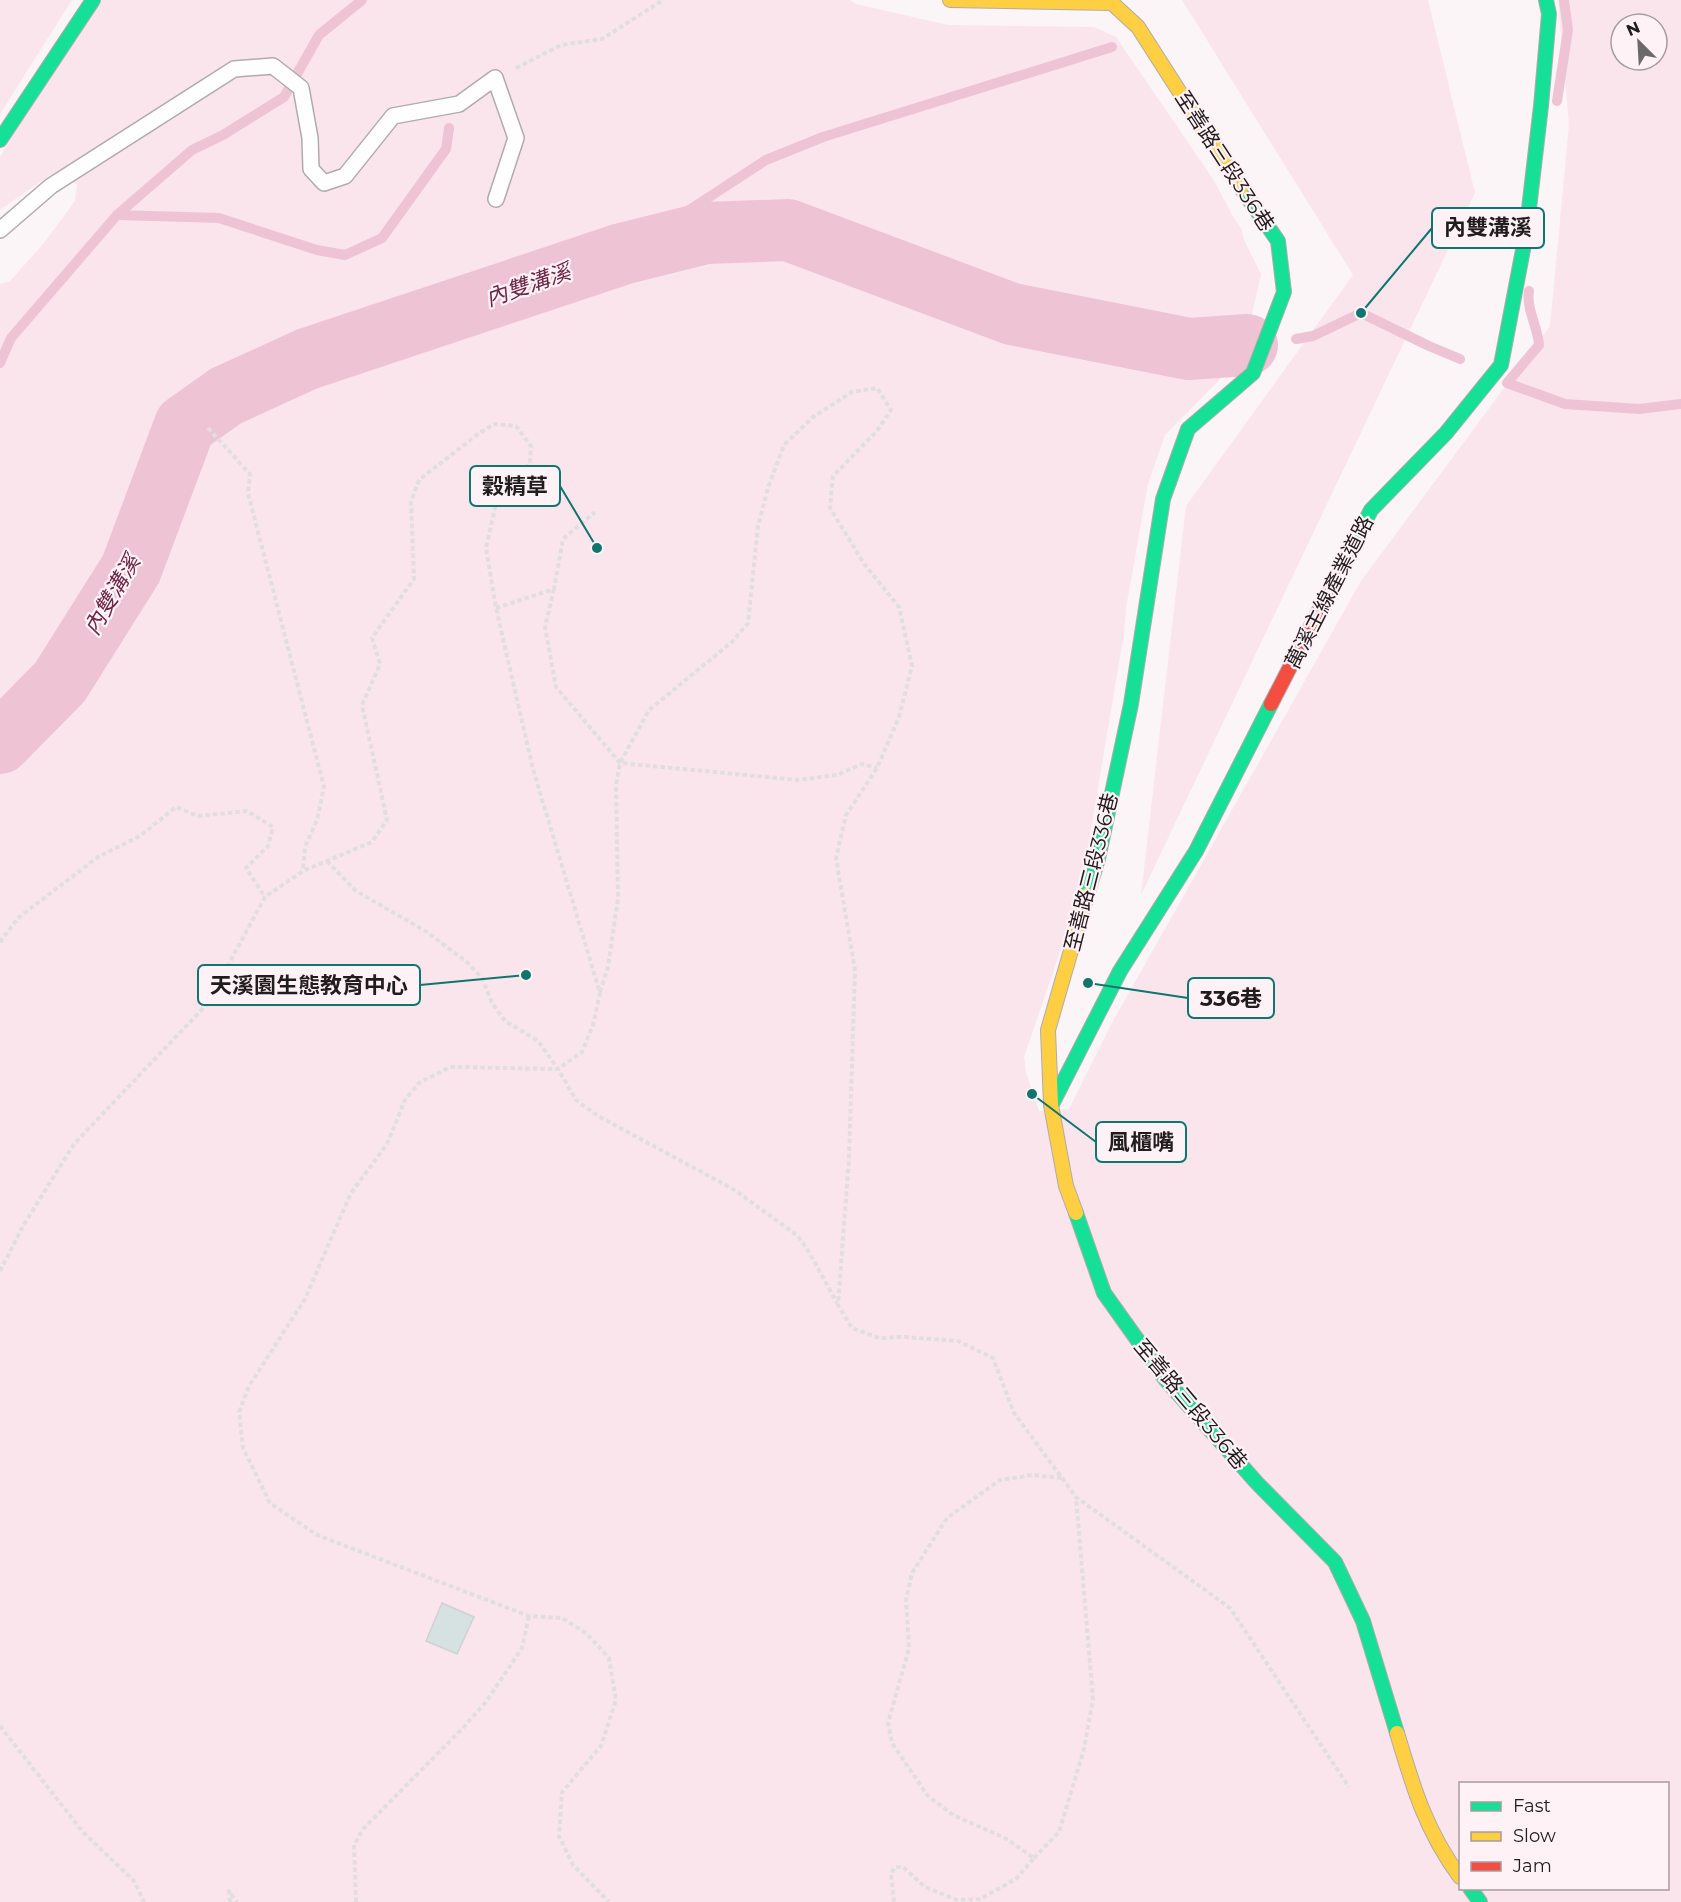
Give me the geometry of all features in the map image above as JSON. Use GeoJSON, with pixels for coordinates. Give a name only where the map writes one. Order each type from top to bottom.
{"type":"FeatureCollection","features":[{"type":"Feature","properties":{"kind":"street"},"geometry":{"type":"LineString","coordinates":[[0,140],[93,0]]}},
{"type":"Feature","properties":{"kind":"street","name":"至善路三段336巷"},"geometry":{"type":"LineString","coordinates":[[950,0],[1112,3],[1138,27],[1227,168],[1278,241],[1284,292],[1253,373],[1188,429],[1163,499],[1131,704],[1101,848],[1048,1030],[1051,1105],[1066,1186],[1104,1293],[1166,1380],[1257,1484],[1335,1562],[1363,1621],[1416,1797],[1443,1854],[1459,1874]]}},
{"type":"Feature","properties":{"kind":"street","name":"萬溪主線產業道路"},"geometry":{"type":"LineString","coordinates":[[1051,1105],[1120,971],[1196,851],[1371,510],[1446,434],[1501,365],[1527,223],[1549,14],[1546,0]]}},
{"type":"Feature","properties":{"kind":"lane"},"geometry":{"type":"LineString","coordinates":[[0,230],[51,186],[234,69],[273,66],[301,88],[310,138],[311,169],[324,183],[345,176],[393,116],[459,104],[495,78],[516,138],[496,199]]}},
{"type":"Feature","properties":{"kind":"path"},"geometry":{"type":"LineString","coordinates":[[495,78],[561,45],[602,39],[663,0]]}},
{"type":"Feature","properties":{"kind":"path"},"geometry":{"type":"LineString","coordinates":[[609,1902],[573,1865],[559,1836],[562,1792],[601,1746],[616,1700],[609,1658],[586,1633],[562,1618],[529,1616],[317,1534],[270,1503],[243,1448],[240,1412],[249,1386],[305,1299],[351,1193],[387,1144],[405,1100],[419,1083],[450,1067],[558,1069],[582,1052],[593,1025],[608,967],[618,899],[616,785],[620,763],[649,710],[732,642],[748,623],[758,526],[768,488],[784,445],[813,417],[852,392],[877,388],[891,410],[876,432],[832,476],[830,508],[865,565],[899,607],[912,666],[898,717],[877,768],[846,815],[836,858],[855,970],[849,1158],[838,1305]]}},
{"type":"Feature","properties":{"kind":"path"},"geometry":{"type":"LineString","coordinates":[[0,1271],[23,1226],[74,1144],[207,1004],[265,897],[303,871],[372,842],[387,820],[362,705],[380,664],[372,638],[414,579],[411,502],[419,480],[494,424],[516,426],[531,446],[530,463],[512,481],[495,508],[486,548],[496,608],[533,769],[600,993]]}},
{"type":"Feature","properties":{"kind":"path"},"geometry":{"type":"LineString","coordinates":[[208,428],[250,474],[248,493],[324,787],[317,820],[306,847],[303,871]]}},
{"type":"Feature","properties":{"kind":"path"},"geometry":{"type":"LineString","coordinates":[[595,513],[563,539],[545,627],[556,687],[620,763],[798,780],[837,775],[862,764],[877,768]]}},
{"type":"Feature","properties":{"kind":"path"},"geometry":{"type":"LineString","coordinates":[[496,608],[554,589]]}},
{"type":"Feature","properties":{"kind":"path"},"geometry":{"type":"LineString","coordinates":[[0,942],[18,918],[98,857],[140,836],[176,807],[198,816],[247,810],[273,827],[268,846],[246,868],[265,897]]}},
{"type":"Feature","properties":{"kind":"path"},"geometry":{"type":"LineString","coordinates":[[327,861],[356,891],[427,932],[468,963],[482,978],[492,1003],[505,1021],[538,1041],[576,1100],[598,1116],[733,1189],[798,1236],[852,1328],[879,1338],[904,1337],[958,1341],[993,1358],[1014,1413],[1076,1497],[1230,1608],[1349,1787]]}},
{"type":"Feature","properties":{"kind":"path"},"geometry":{"type":"LineString","coordinates":[[1034,1858],[1005,1838],[953,1815],[927,1795],[892,1743],[888,1723],[909,1648],[906,1600],[912,1573],[947,1518],[1000,1480],[1032,1475],[1063,1478]]}},
{"type":"Feature","properties":{"kind":"path"},"geometry":{"type":"LineString","coordinates":[[894,1902],[891,1873],[895,1866],[903,1867],[926,1887],[957,1900],[980,1899],[1016,1879],[1059,1832],[1084,1749],[1094,1699],[1076,1497]]}},
{"type":"Feature","properties":{"kind":"path"},"geometry":{"type":"LineString","coordinates":[[356,1902],[354,1845],[363,1829],[486,1702],[522,1648],[529,1616]]}},
{"type":"Feature","properties":{"kind":"path"},"geometry":{"type":"LineString","coordinates":[[0,1726],[82,1831],[134,1881],[144,1902]]}},
{"type":"Feature","properties":{"kind":"path"},"geometry":{"type":"LineString","coordinates":[[230,1902],[229,1891],[237,1902]]}},
{"type":"Feature","properties":{"kind":"shaded area"},"geometry":{"type":"Polygon","coordinates":[[[0,0],[72,0],[0,114],[0,0]]]}},
{"type":"Feature","properties":{"kind":"shaded area"},"geometry":{"type":"Polygon","coordinates":[[[102,0],[850,0],[856,4],[948,25],[1094,27],[1116,37],[1215,182],[1241,228],[1244,240],[1261,274],[1250,323],[1238,361],[1165,435],[1148,484],[1080,894],[1024,1057],[1026,1072],[1039,1111],[1069,1109],[1113,1021],[1361,581],[1550,326],[1569,125],[1558,0],[1681,0],[1681,1902],[0,1902],[0,284],[10,281],[44,243],[75,201],[77,184],[50,175],[0,210],[0,157],[34,99],[102,0]]]}},
{"type":"Feature","properties":{"kind":"shaded area"},"geometry":{"type":"Polygon","coordinates":[[[1182,0],[1428,0],[1475,193],[1141,895],[1186,506],[1353,275],[1182,0]]]}},
{"type":"Feature","properties":{"kind":"building"},"geometry":{"type":"Polygon","coordinates":[[[442,1603],[474,1617],[457,1654],[426,1641],[442,1603]]]}},
{"type":"Feature","properties":{"kind":"waterway"},"geometry":{"type":"LineString","coordinates":[[0,363],[11,338],[117,215],[192,150],[223,135],[284,97],[319,35],[362,0]]}},
{"type":"Feature","properties":{"kind":"waterway"},"geometry":{"type":"LineString","coordinates":[[1557,101],[1568,30],[1564,0]]}},
{"type":"Feature","properties":{"kind":"waterway"},"geometry":{"type":"LineString","coordinates":[[622,254],[766,160],[823,137],[1112,47]]}},
{"type":"Feature","properties":{"kind":"waterway"},"geometry":{"type":"LineString","coordinates":[[117,215],[219,218],[317,250],[345,255],[382,238],[446,149],[449,128]]}},
{"type":"Feature","properties":{"kind":"waterway","name":"內雙溝溪"},"geometry":{"type":"LineString","coordinates":[[0,743],[60,682],[131,569],[185,425],[226,396],[307,359],[622,254],[706,233],[788,230],[1012,314],[1189,349],[1247,345]]}},
{"type":"Feature","properties":{"kind":"waterway","name":"內雙溝溪"},"geometry":{"type":"LineString","coordinates":[[1529,291],[1529,304],[1539,345],[1507,383],[1565,404],[1639,409],[1681,404]]}},
{"type":"Feature","properties":{"kind":"waterway","name":"內雙溝溪"},"geometry":{"type":"LineString","coordinates":[[1296,339],[1313,336],[1361,313],[1460,359]]}},
{"type":"Feature","properties":{"kind":"traffic: fast"},"geometry":{"type":"LineString","coordinates":[[0,140],[93,0]]}},
{"type":"Feature","properties":{"kind":"traffic: fast"},"geometry":{"type":"LineString","coordinates":[[1345,560],[1371,510],[1446,433],[1501,365],[1526,234],[1549,14],[1546,0]]}},
{"type":"Feature","properties":{"kind":"traffic: fast"},"geometry":{"type":"LineString","coordinates":[[1087,895],[1098,859],[1131,704],[1163,499],[1188,429],[1253,373],[1284,292],[1278,241],[1241,188]]}},
{"type":"Feature","properties":{"kind":"traffic: fast"},"geometry":{"type":"LineString","coordinates":[[1052,1104],[1120,971],[1196,851],[1271,704]]}},
{"type":"Feature","properties":{"kind":"traffic: fast"},"geometry":{"type":"LineString","coordinates":[[1076,1213],[1104,1293],[1166,1380],[1257,1483],[1335,1562],[1363,1621],[1397,1733]]}},
{"type":"Feature","properties":{"kind":"traffic: fast"},"geometry":{"type":"LineString","coordinates":[[1471,1890],[1480,1902]]}},
{"type":"Feature","properties":{"kind":"traffic: slow"},"geometry":{"type":"LineString","coordinates":[[950,0],[1112,3],[1138,27],[1241,188]]}},
{"type":"Feature","properties":{"kind":"traffic: slow"},"geometry":{"type":"LineString","coordinates":[[1076,1213],[1066,1186],[1051,1105],[1048,1030],[1087,895]]}},
{"type":"Feature","properties":{"kind":"traffic: slow"},"geometry":{"type":"LineString","coordinates":[[1397,1733],[1429,1825],[1459,1876]]}},
{"type":"Feature","properties":{"kind":"traffic: jam"},"geometry":{"type":"LineString","coordinates":[[1271,704],[1345,560]]}},
{"type":"Feature","properties":{"kind":"place","name":"內雙溝溪"},"geometry":{"type":"Point","coordinates":[1361,313]}},
{"type":"Feature","properties":{"kind":"place","name":"穀精草"},"geometry":{"type":"Point","coordinates":[597,548]}},
{"type":"Feature","properties":{"kind":"place","name":"天溪園生態教育中心"},"geometry":{"type":"Point","coordinates":[526,975]}},
{"type":"Feature","properties":{"kind":"place","name":"336巷"},"geometry":{"type":"Point","coordinates":[1088,983]}},
{"type":"Feature","properties":{"kind":"place","name":"風櫃嘴"},"geometry":{"type":"Point","coordinates":[1032,1094]}}]}
